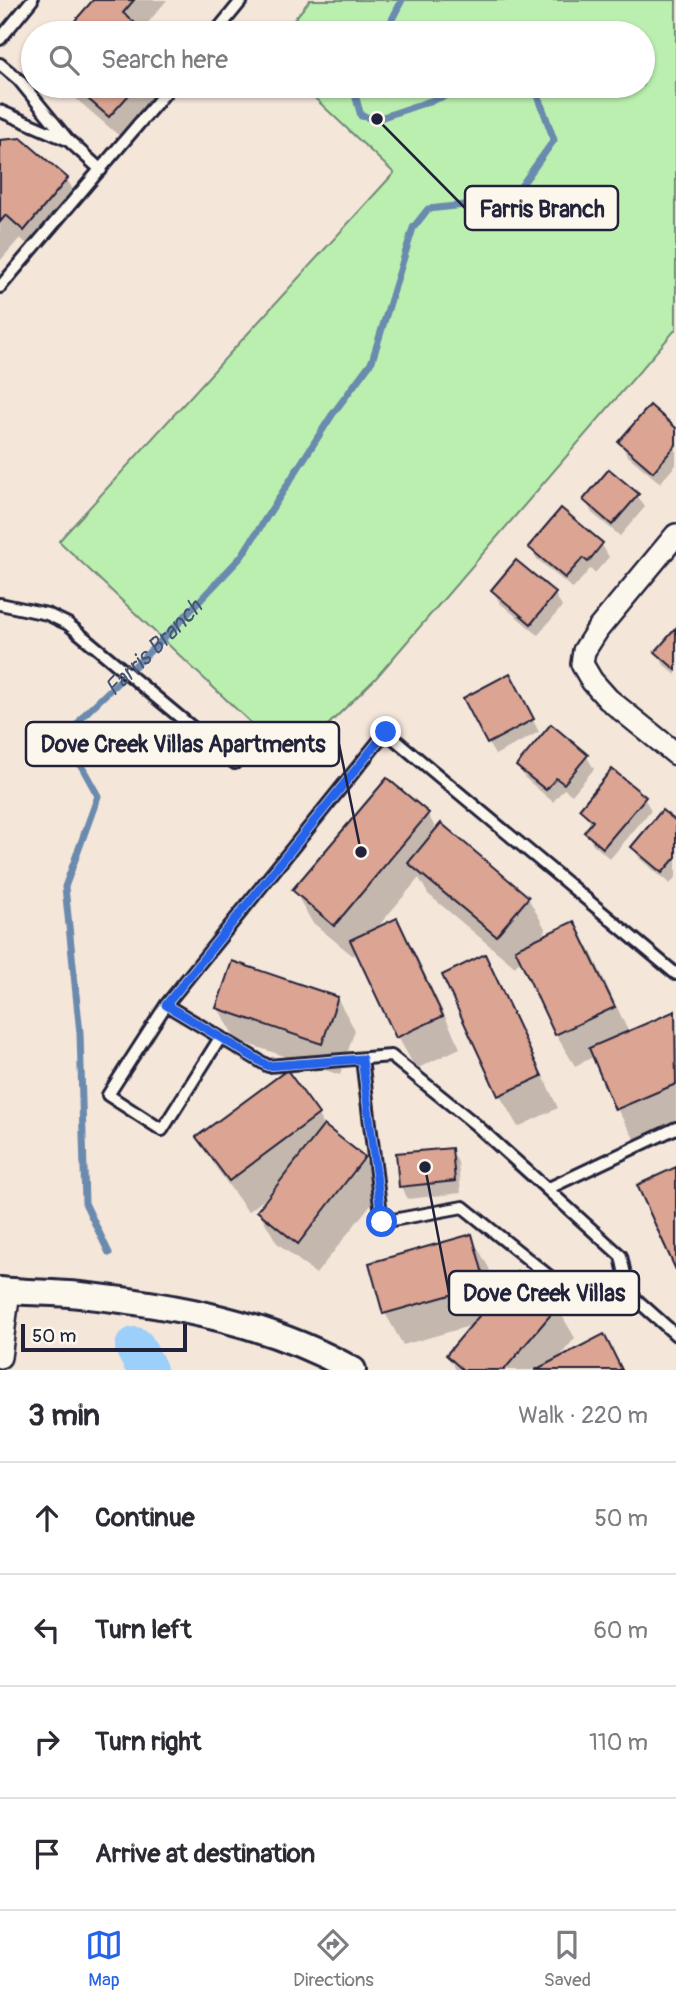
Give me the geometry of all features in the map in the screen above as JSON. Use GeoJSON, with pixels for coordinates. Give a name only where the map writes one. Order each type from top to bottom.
{"type":"FeatureCollection","features":[{"type":"Feature","properties":{"kind":"street"},"geometry":{"type":"LineString","coordinates":[[676,536],[598,629],[584,651],[582,664],[592,681],[608,699],[676,754]]}},
{"type":"Feature","properties":{"kind":"street"},"geometry":{"type":"LineString","coordinates":[[0,1357],[5,1290],[79,1294],[182,1309],[265,1330],[327,1355],[353,1370]]}},
{"type":"Feature","properties":{"kind":"lane"},"geometry":{"type":"LineString","coordinates":[[0,39],[32,0]]}},
{"type":"Feature","properties":{"kind":"lane"},"geometry":{"type":"LineString","coordinates":[[225,21],[242,0]]}},
{"type":"Feature","properties":{"kind":"lane"},"geometry":{"type":"LineString","coordinates":[[0,64],[21,82]]}},
{"type":"Feature","properties":{"kind":"lane"},"geometry":{"type":"LineString","coordinates":[[34,98],[68,140],[101,170]]}},
{"type":"Feature","properties":{"kind":"lane"},"geometry":{"type":"LineString","coordinates":[[0,287],[162,98]]}},
{"type":"Feature","properties":{"kind":"lane"},"geometry":{"type":"LineString","coordinates":[[0,111],[68,140]]}},
{"type":"Feature","properties":{"kind":"lane"},"geometry":{"type":"LineString","coordinates":[[0,604],[47,614],[68,624],[235,763]]}},
{"type":"Feature","properties":{"kind":"lane"},"geometry":{"type":"LineString","coordinates":[[220,1038],[162,1130],[108,1096],[166,1005],[386,732],[676,974]]}},
{"type":"Feature","properties":{"kind":"lane"},"geometry":{"type":"LineString","coordinates":[[166,1005],[268,1066],[391,1056],[475,1124],[621,1256],[629,1293],[676,1335]]}},
{"type":"Feature","properties":{"kind":"lane"},"geometry":{"type":"LineString","coordinates":[[362,1059],[382,1222],[463,1207],[585,1305],[629,1293]]}},
{"type":"Feature","properties":{"kind":"lane"},"geometry":{"type":"LineString","coordinates":[[547,1189],[676,1128]]}},
{"type":"Feature","properties":{"kind":"green space"},"geometry":{"type":"Polygon","coordinates":[[[310,0],[676,0],[676,329],[375,679],[291,761],[59,541],[394,173],[315,98],[655,98],[655,21],[293,21],[310,0]]]}},
{"type":"Feature","properties":{"kind":"building"},"geometry":{"type":"Polygon","coordinates":[[[93,0],[134,0],[123,13],[133,21],[75,21],[93,0]]]}},
{"type":"Feature","properties":{"kind":"building"},"geometry":{"type":"Polygon","coordinates":[[[87,98],[126,98],[109,117],[87,98]]]}},
{"type":"Feature","properties":{"kind":"building"},"geometry":{"type":"Polygon","coordinates":[[[21,138],[68,178],[24,231],[6,215],[0,222],[0,140],[21,138]]]}},
{"type":"Feature","properties":{"kind":"building"},"geometry":{"type":"Polygon","coordinates":[[[650,405],[676,428],[676,445],[653,472],[618,442],[650,405]]]}},
{"type":"Feature","properties":{"kind":"building"},"geometry":{"type":"Polygon","coordinates":[[[609,469],[639,494],[612,525],[583,500],[609,469]]]}},
{"type":"Feature","properties":{"kind":"building"},"geometry":{"type":"Polygon","coordinates":[[[561,508],[603,543],[588,562],[583,558],[565,578],[528,547],[561,508]]]}},
{"type":"Feature","properties":{"kind":"building"},"geometry":{"type":"Polygon","coordinates":[[[516,560],[556,593],[531,624],[491,590],[516,560]]]}},
{"type":"Feature","properties":{"kind":"building"},"geometry":{"type":"Polygon","coordinates":[[[676,628],[676,670],[655,652],[676,628]]]}},
{"type":"Feature","properties":{"kind":"building"},"geometry":{"type":"Polygon","coordinates":[[[510,673],[534,719],[487,744],[463,698],[510,673]]]}},
{"type":"Feature","properties":{"kind":"building"},"geometry":{"type":"Polygon","coordinates":[[[551,724],[588,755],[564,784],[556,778],[546,790],[516,766],[551,724]]]}},
{"type":"Feature","properties":{"kind":"building"},"geometry":{"type":"Polygon","coordinates":[[[612,769],[646,797],[603,848],[584,832],[593,821],[579,809],[612,769]]]}},
{"type":"Feature","properties":{"kind":"building"},"geometry":{"type":"Polygon","coordinates":[[[387,778],[429,813],[334,926],[292,890],[387,778]]]}},
{"type":"Feature","properties":{"kind":"building"},"geometry":{"type":"Polygon","coordinates":[[[662,810],[676,821],[676,857],[662,873],[631,847],[662,810]]]}},
{"type":"Feature","properties":{"kind":"building"},"geometry":{"type":"Polygon","coordinates":[[[441,823],[529,897],[496,936],[408,863],[441,823]]]}},
{"type":"Feature","properties":{"kind":"building"},"geometry":{"type":"Polygon","coordinates":[[[397,918],[443,1016],[396,1038],[350,940],[397,918]]]}},
{"type":"Feature","properties":{"kind":"building"},"geometry":{"type":"Polygon","coordinates":[[[574,921],[615,1007],[555,1035],[515,949],[574,921]]]}},
{"type":"Feature","properties":{"kind":"building"},"geometry":{"type":"Polygon","coordinates":[[[485,954],[542,1076],[498,1096],[442,975],[485,954]]]}},
{"type":"Feature","properties":{"kind":"building"},"geometry":{"type":"Polygon","coordinates":[[[232,961],[338,997],[322,1044],[216,1008],[232,961]]]}},
{"type":"Feature","properties":{"kind":"building"},"geometry":{"type":"Polygon","coordinates":[[[675,1011],[676,1084],[615,1110],[589,1048],[675,1011]]]}},
{"type":"Feature","properties":{"kind":"building"},"geometry":{"type":"Polygon","coordinates":[[[287,1070],[319,1114],[229,1181],[196,1137],[287,1070]]]}},
{"type":"Feature","properties":{"kind":"building"},"geometry":{"type":"Polygon","coordinates":[[[324,1125],[365,1157],[298,1244],[257,1211],[324,1125]]]}},
{"type":"Feature","properties":{"kind":"building"},"geometry":{"type":"Polygon","coordinates":[[[452,1148],[455,1181],[399,1187],[396,1153],[452,1148]]]}},
{"type":"Feature","properties":{"kind":"building"},"geometry":{"type":"Polygon","coordinates":[[[676,1167],[676,1270],[637,1185],[676,1167]]]}},
{"type":"Feature","properties":{"kind":"building"},"geometry":{"type":"Polygon","coordinates":[[[472,1234],[486,1285],[383,1314],[369,1263],[472,1234]]]}},
{"type":"Feature","properties":{"kind":"building"},"geometry":{"type":"Polygon","coordinates":[[[517,1271],[558,1306],[504,1370],[463,1370],[446,1355],[517,1271]]]}},
{"type":"Feature","properties":{"kind":"building"},"geometry":{"type":"Polygon","coordinates":[[[604,1334],[622,1370],[535,1370],[604,1334]]]}},
{"type":"Feature","properties":{"kind":"waterway","name":"Farris Branch"},"geometry":{"type":"LineString","coordinates":[[391,21],[402,0]]}},
{"type":"Feature","properties":{"kind":"waterway","name":"Farris Branch"},"geometry":{"type":"LineString","coordinates":[[356,98],[361,116],[377,119],[439,98]]}},
{"type":"Feature","properties":{"kind":"waterway","name":"Farris Branch"},"geometry":{"type":"LineString","coordinates":[[109,1253],[85,1203],[80,1033],[65,887],[98,796],[67,740],[84,715],[173,629],[241,557],[332,415],[372,361],[413,228],[428,209],[511,200],[554,140],[539,98]]}},
{"type":"Feature","properties":{"kind":"waterway","name":"Farris Branch"},"geometry":{"type":"LineString","coordinates":[[135,1347],[147,1370]]}},
{"type":"Feature","properties":{"kind":"place","name":"Farris Branch"},"geometry":{"type":"Point","coordinates":[377,119]}},
{"type":"Feature","properties":{"kind":"place","name":"Dove Creek Villas Apartments"},"geometry":{"type":"Point","coordinates":[361,852]}},
{"type":"Feature","properties":{"kind":"place","name":"Dove Creek Villas"},"geometry":{"type":"Point","coordinates":[425,1167]}},
{"type":"Feature","properties":{"kind":"route"},"geometry":{"type":"LineString","coordinates":[[382,1222],[362,1059],[268,1066],[166,1005],[386,732]]}}]}
